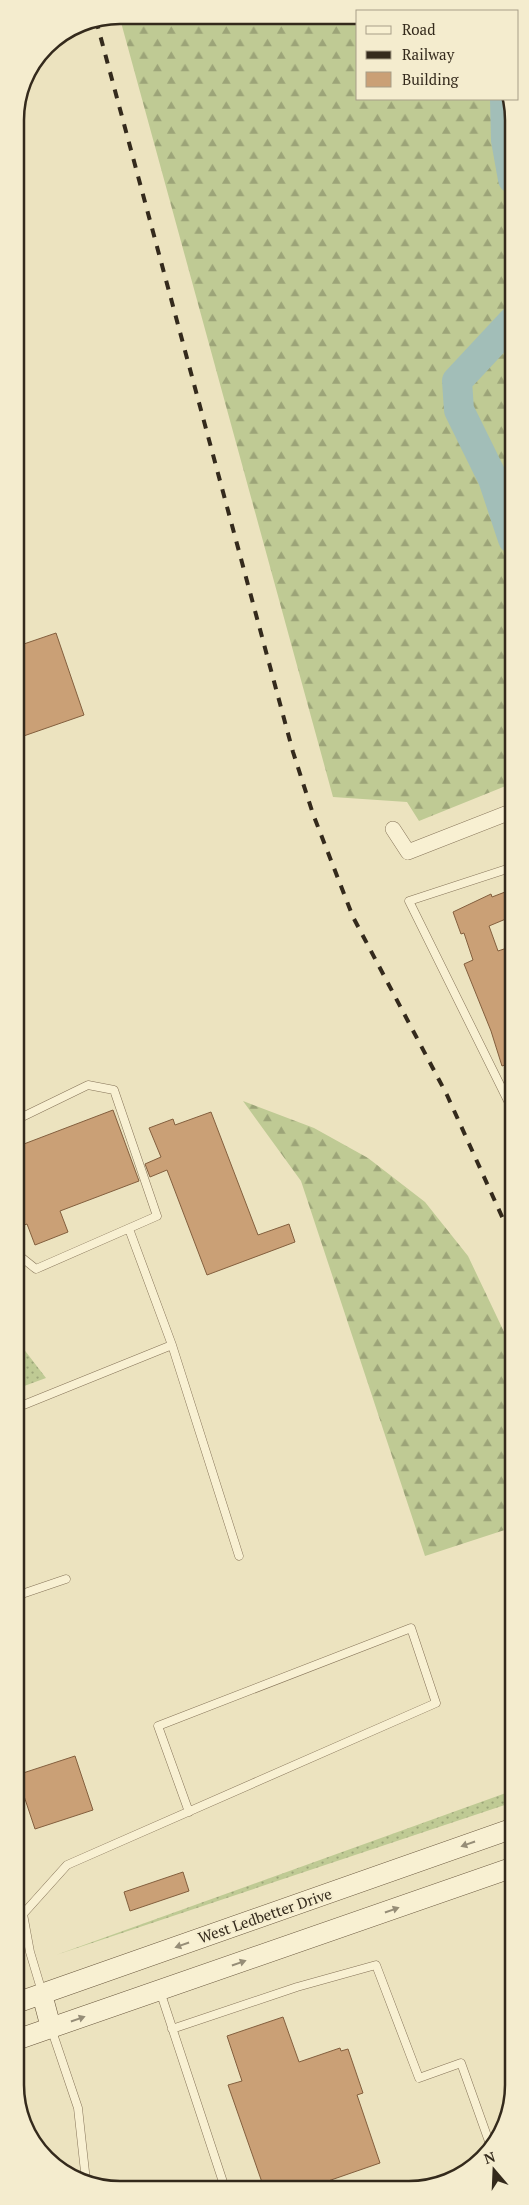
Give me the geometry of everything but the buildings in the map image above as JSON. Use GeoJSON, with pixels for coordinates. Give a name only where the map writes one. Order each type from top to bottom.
{"type":"FeatureCollection","features":[{"type":"Feature","properties":{"kind":"main road","name":"West Ledbetter Drive"},"geometry":{"type":"LineString","coordinates":[[24,2000],[505,1831]]}},
{"type":"Feature","properties":{"kind":"main road"},"geometry":{"type":"LineString","coordinates":[[24,2037],[505,1870]]}},
{"type":"Feature","properties":{"kind":"main road"},"geometry":{"type":"LineString","coordinates":[[42,1994],[51,2028]]}},
{"type":"Feature","properties":{"kind":"street"},"geometry":{"type":"LineString","coordinates":[[393,830],[408,852],[505,814]]}},
{"type":"Feature","properties":{"kind":"lane"},"geometry":{"type":"LineString","coordinates":[[505,870],[409,901],[505,1095]]}},
{"type":"Feature","properties":{"kind":"lane"},"geometry":{"type":"LineString","coordinates":[[24,1116],[88,1085],[114,1090],[149,1187],[157,1216],[36,1270],[24,1260]]}},
{"type":"Feature","properties":{"kind":"lane"},"geometry":{"type":"LineString","coordinates":[[129,1229],[172,1345],[239,1556]]}},
{"type":"Feature","properties":{"kind":"lane"},"geometry":{"type":"LineString","coordinates":[[24,1405],[172,1345]]}},
{"type":"Feature","properties":{"kind":"lane"},"geometry":{"type":"LineString","coordinates":[[24,1593],[66,1579]]}},
{"type":"Feature","properties":{"kind":"lane"},"geometry":{"type":"LineString","coordinates":[[24,1913],[68,1865],[189,1812],[436,1703],[412,1628],[158,1726],[189,1812]]}},
{"type":"Feature","properties":{"kind":"lane"},"geometry":{"type":"LineString","coordinates":[[24,1919],[30,1952],[42,1994]]}},
{"type":"Feature","properties":{"kind":"lane"},"geometry":{"type":"LineString","coordinates":[[172,2029],[298,1987],[376,1965],[419,2078],[460,2063],[488,2139]]}},
{"type":"Feature","properties":{"kind":"lane"},"geometry":{"type":"LineString","coordinates":[[160,1990],[223,2181]]}},
{"type":"Feature","properties":{"kind":"lane"},"geometry":{"type":"LineString","coordinates":[[51,2028],[78,2108],[85,2175]]}},
{"type":"Feature","properties":{"kind":"green space"},"geometry":{"type":"Polygon","coordinates":[[[121,24],[356,24],[356,100],[503,100],[505,120],[505,786],[419,821],[407,802],[333,797],[121,24]]]}},
{"type":"Feature","properties":{"kind":"green space"},"geometry":{"type":"Polygon","coordinates":[[[243,1101],[314,1128],[368,1158],[425,1202],[468,1256],[505,1334],[505,1530],[425,1556],[301,1181],[243,1101]]]}},
{"type":"Feature","properties":{"kind":"green space"},"geometry":{"type":"Polygon","coordinates":[[[24,1349],[46,1378],[24,1386],[24,1349]]]}},
{"type":"Feature","properties":{"kind":"green space"},"geometry":{"type":"Polygon","coordinates":[[[505,1793],[505,1805],[56,1955],[505,1793]]]}},
{"type":"Feature","properties":{"kind":"waterway"},"geometry":{"type":"LineString","coordinates":[[505,330],[457,381],[459,410],[493,479],[505,515]]}},
{"type":"Feature","properties":{"kind":"railway"},"geometry":{"type":"LineString","coordinates":[[98,27],[293,752],[313,814],[353,917],[447,1095],[505,1223]]}}]}
